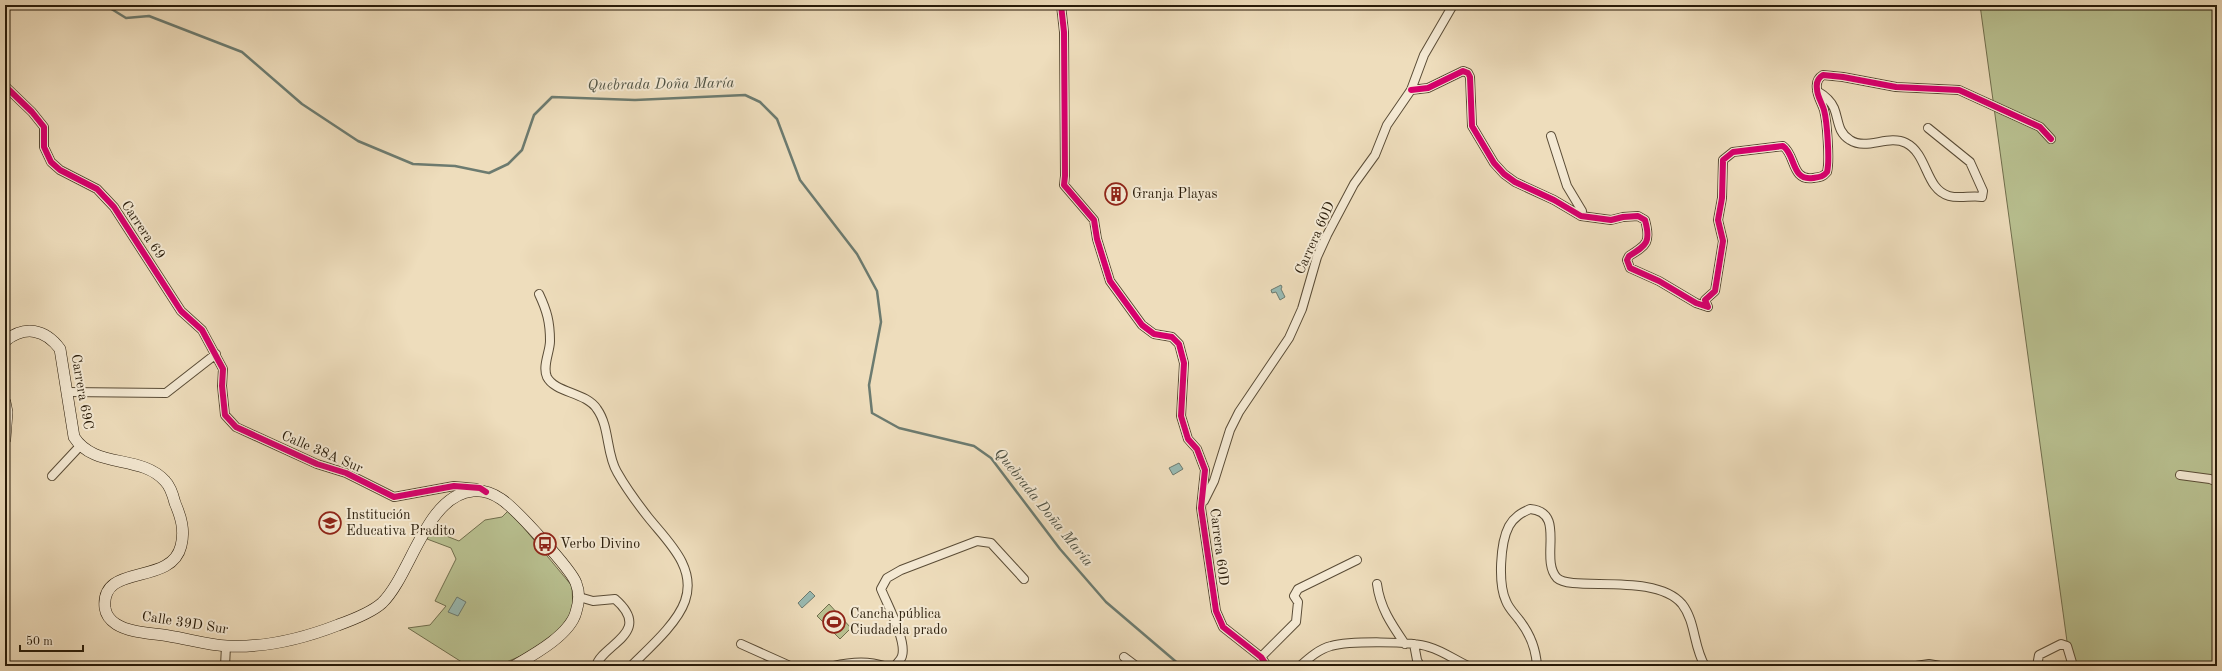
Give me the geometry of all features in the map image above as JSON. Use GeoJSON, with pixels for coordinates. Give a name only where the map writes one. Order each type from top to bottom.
{"type":"FeatureCollection","features":[{"type":"Feature","properties":{"kind":"main road","name":"Carrera 69C"},"geometry":{"type":"LineString","coordinates":[[5,341],[22,332],[38,332],[52,339],[60,349],[74,437],[80,446]]}},
{"type":"Feature","properties":{"kind":"main road"},"geometry":{"type":"LineString","coordinates":[[5,402],[8,412],[5,439]]}},
{"type":"Feature","properties":{"kind":"main road","name":"Calle 39D Sur"},"geometry":{"type":"LineString","coordinates":[[80,446],[110,460],[143,467],[156,472],[167,482],[180,514],[183,530],[180,548],[174,559],[160,569],[123,578],[113,584],[106,593],[106,612],[109,618],[117,625],[136,630],[226,646],[288,642],[349,621],[378,606],[391,591],[434,518],[444,505],[466,492],[486,492]]}},
{"type":"Feature","properties":{"kind":"main road","name":"Calle 38A Sur"},"geometry":{"type":"LineString","coordinates":[[486,492],[499,497],[510,506],[567,568],[576,583],[579,597]]}},
{"type":"Feature","properties":{"kind":"main road"},"geometry":{"type":"LineString","coordinates":[[514,666],[542,648],[572,622],[576,614],[579,597]]}},
{"type":"Feature","properties":{"kind":"street","name":"Carrera 60D"},"geometry":{"type":"LineString","coordinates":[[1061,5],[1064,32],[1064,185],[1094,220],[1097,239],[1110,282],[1142,325],[1154,334],[1172,337],[1179,344],[1184,363],[1181,416],[1188,439],[1196,449],[1205,470],[1201,508],[1216,611],[1223,627],[1261,657],[1267,666]]}},
{"type":"Feature","properties":{"kind":"street","name":"Carrera 60D"},"geometry":{"type":"LineString","coordinates":[[1201,508],[1214,481],[1230,430],[1239,412],[1289,338],[1302,309],[1317,257],[1327,235],[1354,184],[1374,155],[1387,125],[1411,90],[1424,55],[1453,5]]}},
{"type":"Feature","properties":{"kind":"street"},"geometry":{"type":"LineString","coordinates":[[1411,90],[1428,88],[1464,71],[1468,72],[1470,77],[1472,126],[1498,168],[1515,182],[1554,200],[1581,216],[1611,220],[1623,217],[1638,216],[1645,220],[1648,230],[1646,242],[1643,248],[1629,256],[1627,260],[1630,268],[1659,281],[1696,303],[1708,307],[1705,300],[1715,291],[1722,241],[1718,220],[1723,160],[1733,152],[1783,146],[1787,149],[1794,167],[1801,176],[1809,179],[1822,177],[1827,172],[1829,156],[1827,149],[1826,117],[1817,90],[1818,80],[1826,74],[1896,87],[1959,90],[2040,127],[2051,139]]}},
{"type":"Feature","properties":{"kind":"street","name":"Carrera 69"},"geometry":{"type":"LineString","coordinates":[[5,86],[32,112],[44,127],[44,147],[52,162],[60,170],[97,189],[114,207],[181,311],[202,330],[223,369],[222,386],[225,415]]}},
{"type":"Feature","properties":{"kind":"street"},"geometry":{"type":"LineString","coordinates":[[1817,90],[1834,108],[1837,125],[1849,140],[1862,144],[1898,141],[1904,142],[1920,155],[1935,185],[1942,193],[1955,197],[1982,197],[1983,191],[1970,162],[1928,128]]}},
{"type":"Feature","properties":{"kind":"street"},"geometry":{"type":"LineString","coordinates":[[1551,136],[1567,186],[1582,211],[1581,216]]}},
{"type":"Feature","properties":{"kind":"street"},"geometry":{"type":"LineString","coordinates":[[539,294],[549,317],[550,342],[546,372],[548,378],[555,385],[583,397],[597,408],[606,428],[616,471],[648,518],[661,531],[679,556],[686,571],[688,586],[685,601],[662,634],[631,666]]}},
{"type":"Feature","properties":{"kind":"street"},"geometry":{"type":"LineString","coordinates":[[68,392],[166,393],[216,354]]}},
{"type":"Feature","properties":{"kind":"street","name":"Calle 38A Sur"},"geometry":{"type":"LineString","coordinates":[[225,415],[236,427],[317,464],[346,473],[394,497],[454,486],[480,488],[486,492]]}},
{"type":"Feature","properties":{"kind":"street"},"geometry":{"type":"LineString","coordinates":[[52,476],[80,446]]}},
{"type":"Feature","properties":{"kind":"street"},"geometry":{"type":"LineString","coordinates":[[2180,475],[2210,479],[2217,482]]}},
{"type":"Feature","properties":{"kind":"street"},"geometry":{"type":"LineString","coordinates":[[1538,666],[1535,650],[1528,634],[1506,601],[1501,576],[1505,539],[1508,527],[1516,517],[1530,509],[1543,513],[1550,523],[1551,565],[1557,577],[1566,582],[1628,584],[1671,594],[1688,613],[1704,666]]}},
{"type":"Feature","properties":{"kind":"street"},"geometry":{"type":"LineString","coordinates":[[895,666],[902,656],[902,650],[900,636],[881,589],[887,578],[901,570],[977,541],[991,543],[1024,579]]}},
{"type":"Feature","properties":{"kind":"street"},"geometry":{"type":"LineString","coordinates":[[1261,657],[1296,622],[1298,602],[1294,596],[1298,589],[1357,560]]}},
{"type":"Feature","properties":{"kind":"street"},"geometry":{"type":"LineString","coordinates":[[1377,584],[1379,598],[1384,611],[1404,644]]}},
{"type":"Feature","properties":{"kind":"street"},"geometry":{"type":"LineString","coordinates":[[579,597],[593,601],[615,599],[626,610],[629,620],[620,641],[597,663],[596,666]]}},
{"type":"Feature","properties":{"kind":"street"},"geometry":{"type":"LineString","coordinates":[[1300,666],[1319,651],[1331,646],[1367,643],[1414,644],[1445,653],[1468,666]]}},
{"type":"Feature","properties":{"kind":"street"},"geometry":{"type":"LineString","coordinates":[[741,644],[790,666]]}},
{"type":"Feature","properties":{"kind":"street"},"geometry":{"type":"LineString","coordinates":[[1414,644],[1417,660],[1420,666]]}},
{"type":"Feature","properties":{"kind":"street"},"geometry":{"type":"LineString","coordinates":[[2037,666],[2039,655],[2061,644],[2066,646],[2073,666]]}},
{"type":"Feature","properties":{"kind":"street"},"geometry":{"type":"LineString","coordinates":[[225,666],[226,646]]}},
{"type":"Feature","properties":{"kind":"street"},"geometry":{"type":"LineString","coordinates":[[1124,657],[1136,666]]}},
{"type":"Feature","properties":{"kind":"street"},"geometry":{"type":"LineString","coordinates":[[832,666],[850,662],[875,663],[884,666]]}},
{"type":"Feature","properties":{"kind":"street"},"geometry":{"type":"LineString","coordinates":[[1916,666],[1929,664],[1940,666]]}},
{"type":"Feature","properties":{"kind":"green space"},"geometry":{"type":"Polygon","coordinates":[[[1980,5],[2217,5],[2217,666],[2073,666],[2069,656],[1980,5]]]}},
{"type":"Feature","properties":{"kind":"green space"},"geometry":{"type":"Polygon","coordinates":[[[509,510],[572,586],[573,610],[556,634],[523,655],[497,666],[468,666],[408,628],[430,625],[446,606],[435,601],[456,559],[451,548],[427,539],[431,530],[459,541],[485,520],[502,517],[509,510]]]}},
{"type":"Feature","properties":{"kind":"green space","name":"Cancha pública Ciudadela prado"},"geometry":{"type":"Polygon","coordinates":[[[829,604],[851,628],[840,639],[817,616],[829,604]]]}},
{"type":"Feature","properties":{"kind":"water"},"geometry":{"type":"Polygon","coordinates":[[[1281,285],[1281,289],[1285,297],[1280,300],[1276,292],[1272,293],[1271,290],[1281,285]]]}},
{"type":"Feature","properties":{"kind":"water"},"geometry":{"type":"Polygon","coordinates":[[[1179,463],[1183,469],[1173,475],[1169,468],[1179,463]]]}},
{"type":"Feature","properties":{"kind":"water"},"geometry":{"type":"Polygon","coordinates":[[[810,591],[815,596],[802,608],[798,603],[810,591]]]}},
{"type":"Feature","properties":{"kind":"water"},"geometry":{"type":"Polygon","coordinates":[[[457,597],[466,602],[458,616],[448,612],[457,597]]]}},
{"type":"Feature","properties":{"kind":"waterway","name":"Quebrada Doña María"},"geometry":{"type":"LineString","coordinates":[[105,5],[126,18],[149,16],[242,52],[302,104],[358,141],[413,164],[455,166],[489,173],[508,164],[522,150],[534,115],[552,97],[635,100],[745,95],[760,102],[777,119],[800,180],[857,254],[877,291],[881,322],[869,385],[872,413],[899,428],[974,446],[991,458],[1060,549],[1106,602],[1181,666]]}},
{"type":"Feature","properties":{"kind":"cycle path"},"geometry":{"type":"LineString","coordinates":[[1061,5],[1064,32],[1064,185],[1094,220],[1097,239],[1110,281],[1142,325],[1154,334],[1172,337],[1179,344],[1184,363],[1181,416],[1188,439],[1197,449],[1205,470],[1201,508],[1216,611],[1223,627],[1261,657],[1267,666]]}},
{"type":"Feature","properties":{"kind":"cycle path"},"geometry":{"type":"LineString","coordinates":[[1411,90],[1428,88],[1463,71],[1468,73],[1470,77],[1472,126],[1494,163],[1504,174],[1515,182],[1554,200],[1581,216],[1611,220],[1623,217],[1638,216],[1645,220],[1648,233],[1646,242],[1644,246],[1629,256],[1627,260],[1630,268],[1659,281],[1696,303],[1708,307],[1705,300],[1715,291],[1723,241],[1718,220],[1722,198],[1723,160],[1733,152],[1783,146],[1787,150],[1797,172],[1801,176],[1813,178],[1824,175],[1827,172],[1828,167],[1827,132],[1824,110],[1817,87],[1817,83],[1823,75],[1843,77],[1896,87],[1959,90],[2040,127],[2051,139]]}},
{"type":"Feature","properties":{"kind":"cycle path"},"geometry":{"type":"LineString","coordinates":[[5,86],[32,112],[44,127],[44,147],[51,162],[60,170],[97,189],[114,207],[181,311],[202,330],[223,369],[222,386],[225,415],[236,427],[317,464],[346,473],[394,497],[454,486],[480,488],[486,492]]}},
{"type":"Feature","properties":{"kind":"place","name":"Granja Playas"},"geometry":{"type":"Point","coordinates":[1116,194]}},
{"type":"Feature","properties":{"kind":"place","name":"Institución Educativa Pradito"},"geometry":{"type":"Point","coordinates":[330,523]}},
{"type":"Feature","properties":{"kind":"place","name":"Verbo Divino"},"geometry":{"type":"Point","coordinates":[545,544]}},
{"type":"Feature","properties":{"kind":"place","name":"Cancha pública Ciudadela prado"},"geometry":{"type":"Point","coordinates":[834,622]}}]}
